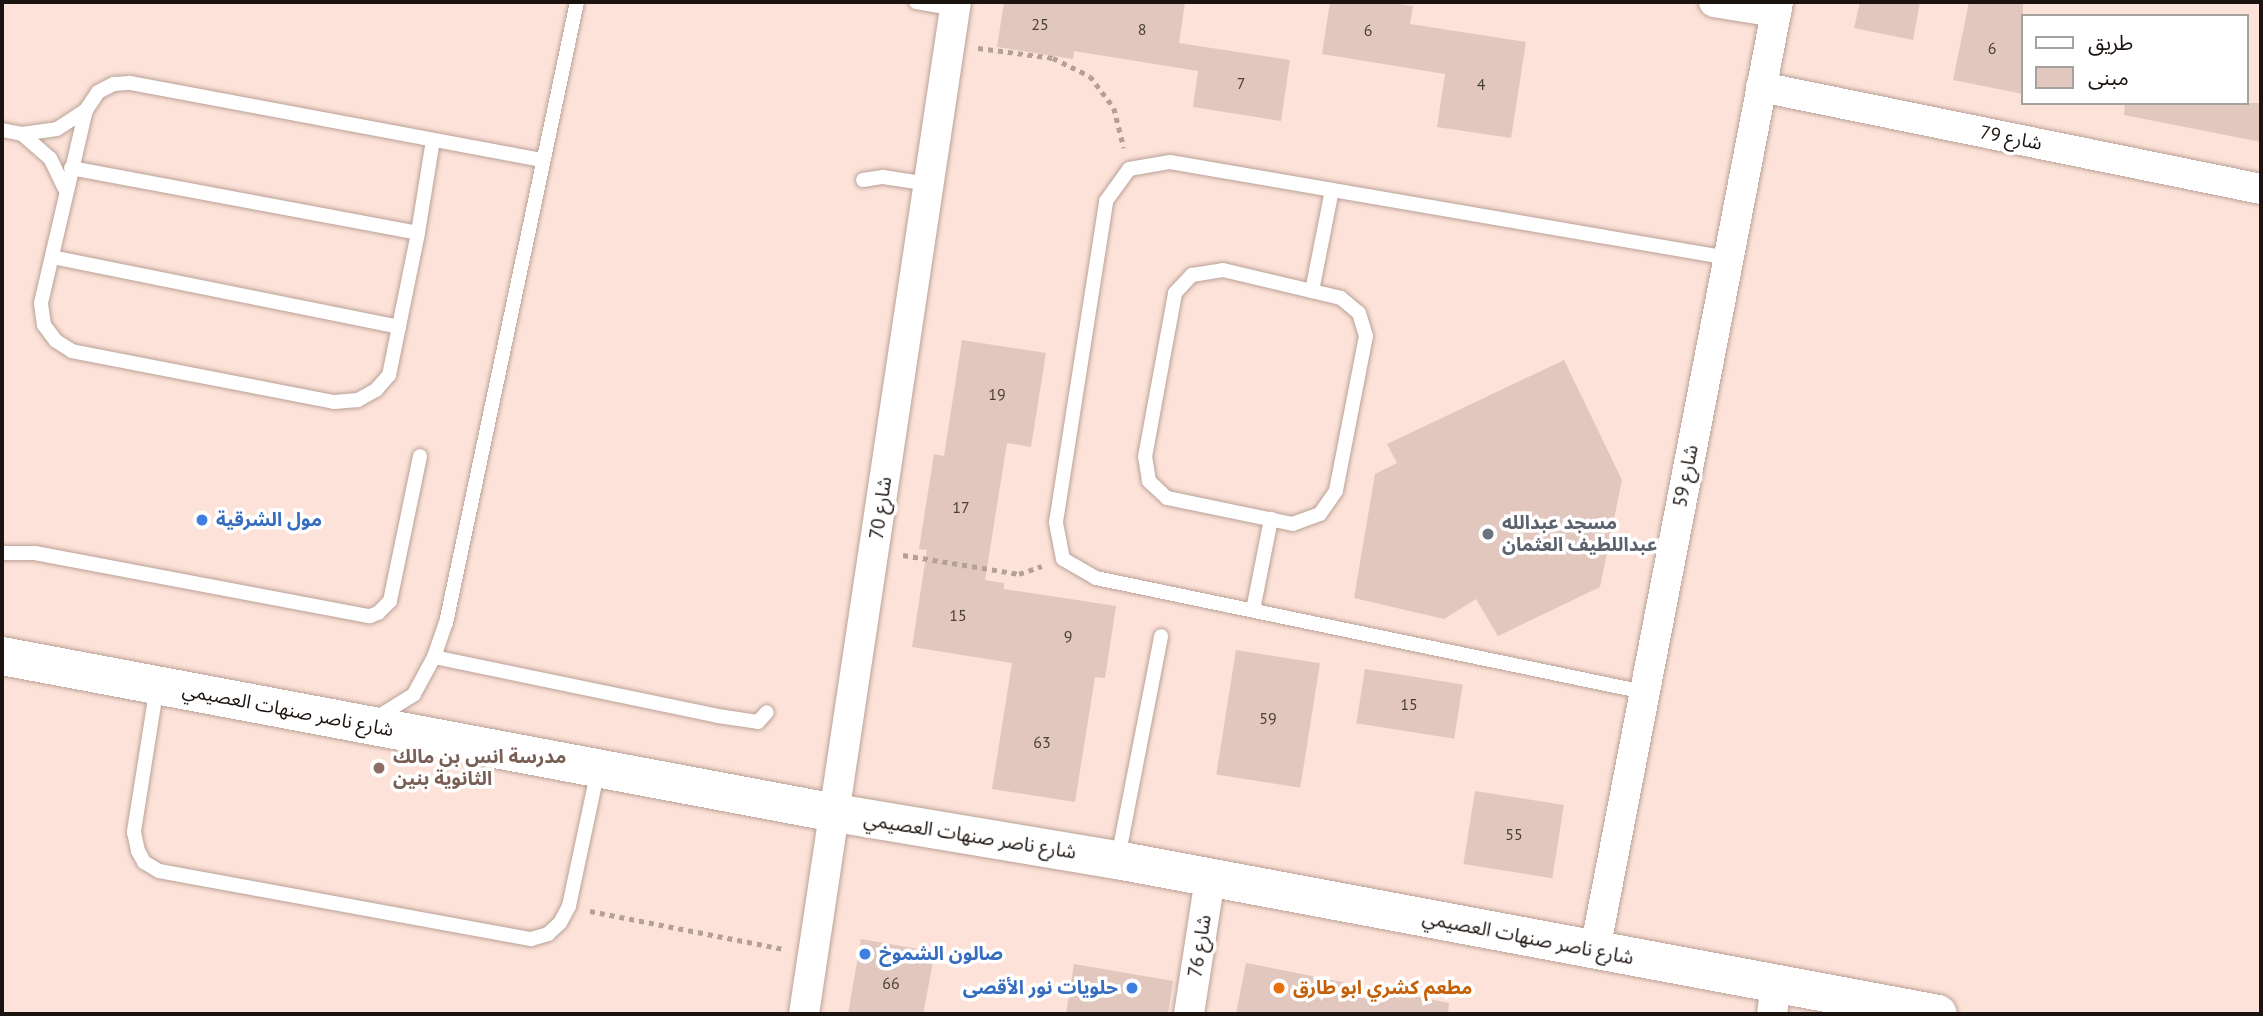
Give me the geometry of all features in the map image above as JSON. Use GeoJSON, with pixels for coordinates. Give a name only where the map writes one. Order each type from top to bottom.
{"type":"FeatureCollection","features":[{"type":"Feature","properties":{"kind":"street"},"geometry":{"type":"LineString","coordinates":[[1714,2],[1777,7]]}},
{"type":"Feature","properties":{"kind":"street","name":"شارع 70"},"geometry":{"type":"LineString","coordinates":[[804,1014],[956,6]]}},
{"type":"Feature","properties":{"kind":"street","name":"شارع 59"},"geometry":{"type":"LineString","coordinates":[[1595,950],[1777,7]]}},
{"type":"Feature","properties":{"kind":"street","name":"شارع 79"},"geometry":{"type":"LineString","coordinates":[[1761,87],[2261,189]]}},
{"type":"Feature","properties":{"kind":"street","name":"شارع ناصر صنهات العصيمي"},"geometry":{"type":"LineString","coordinates":[[2,656],[835,813],[1118,860],[1595,950],[1774,999],[1938,1014]]}},
{"type":"Feature","properties":{"kind":"street","name":"شارع 76"},"geometry":{"type":"LineString","coordinates":[[1189,1014],[1210,878]]}},
{"type":"Feature","properties":{"kind":"lane"},"geometry":{"type":"LineString","coordinates":[[351,722],[381,715],[414,694],[434,657],[446,623],[541,160],[577,2]]}},
{"type":"Feature","properties":{"kind":"lane"},"geometry":{"type":"LineString","coordinates":[[916,2],[956,6]]}},
{"type":"Feature","properties":{"kind":"lane"},"geometry":{"type":"LineString","coordinates":[[433,140],[418,233],[389,375],[376,390],[358,400],[334,402],[85,353],[56,341],[44,325],[41,303],[86,110],[98,92],[114,84],[130,83],[541,160]]}},
{"type":"Feature","properties":{"kind":"lane"},"geometry":{"type":"LineString","coordinates":[[2,130],[22,134],[57,129],[86,110]]}},
{"type":"Feature","properties":{"kind":"lane"},"geometry":{"type":"LineString","coordinates":[[22,134],[50,158],[66,192]]}},
{"type":"Feature","properties":{"kind":"lane"},"geometry":{"type":"LineString","coordinates":[[1644,692],[1096,578],[1063,559],[1056,522],[1105,201],[1129,169],[1170,162],[1728,258]]}},
{"type":"Feature","properties":{"kind":"lane"},"geometry":{"type":"LineString","coordinates":[[71,169],[418,233]]}},
{"type":"Feature","properties":{"kind":"lane"},"geometry":{"type":"LineString","coordinates":[[863,180],[883,177],[929,184]]}},
{"type":"Feature","properties":{"kind":"lane"},"geometry":{"type":"LineString","coordinates":[[1312,290],[1332,190]]}},
{"type":"Feature","properties":{"kind":"lane"},"geometry":{"type":"LineString","coordinates":[[51,257],[399,327]]}},
{"type":"Feature","properties":{"kind":"lane"},"geometry":{"type":"LineString","coordinates":[[1223,270],[1312,290],[1341,298],[1359,313],[1366,336],[1336,491],[1320,514],[1293,524],[1270,519],[1167,498],[1149,481],[1145,457],[1175,293],[1192,275],[1223,270]]}},
{"type":"Feature","properties":{"kind":"lane"},"geometry":{"type":"LineString","coordinates":[[2,553],[35,553],[370,616],[379,613],[390,601],[420,456]]}},
{"type":"Feature","properties":{"kind":"lane"},"geometry":{"type":"LineString","coordinates":[[1253,610],[1270,519]]}},
{"type":"Feature","properties":{"kind":"lane"},"geometry":{"type":"LineString","coordinates":[[1118,860],[1160,636]]}},
{"type":"Feature","properties":{"kind":"lane"},"geometry":{"type":"LineString","coordinates":[[434,657],[742,720],[758,722],[767,712]]}},
{"type":"Feature","properties":{"kind":"lane"},"geometry":{"type":"LineString","coordinates":[[157,685],[134,832],[144,862],[159,871],[531,939],[548,934],[561,923],[569,906],[598,768]]}},
{"type":"Feature","properties":{"kind":"path"},"geometry":{"type":"LineString","coordinates":[[949,44],[1053,58],[1090,76],[1114,108],[1129,169]]}},
{"type":"Feature","properties":{"kind":"path"},"geometry":{"type":"LineString","coordinates":[[875,550],[1019,573],[1063,559]]}},
{"type":"Feature","properties":{"kind":"path"},"geometry":{"type":"LineString","coordinates":[[569,906],[813,955]]}},
{"type":"Feature","properties":{"kind":"building"},"geometry":{"type":"Polygon","coordinates":[[[1004,2],[1185,2],[1179,43],[1290,60],[1281,121],[1193,107],[1198,71],[1074,51],[1073,59],[997,47],[1004,2]]]}},
{"type":"Feature","properties":{"kind":"building"},"geometry":{"type":"Polygon","coordinates":[[[1330,2],[1387,2],[1413,6],[1410,24],[1526,42],[1511,138],[1437,127],[1445,74],[1322,54],[1330,2]]]}},
{"type":"Feature","properties":{"kind":"building"},"geometry":{"type":"Polygon","coordinates":[[[1860,2],[1920,2],[1913,40],[1854,28],[1860,2]]]}},
{"type":"Feature","properties":{"kind":"building"},"geometry":{"type":"Polygon","coordinates":[[[1969,2],[2023,2],[2022,94],[1953,80],[1969,2]]]}},
{"type":"Feature","properties":{"kind":"building"},"geometry":{"type":"Polygon","coordinates":[[[2261,103],[2261,142],[2124,115],[2125,105],[2261,103]]]}},
{"type":"Feature","properties":{"kind":"building"},"geometry":{"type":"Polygon","coordinates":[[[962,340],[1046,353],[1031,447],[1007,443],[985,580],[1004,583],[1004,589],[1116,606],[1105,678],[1095,677],[1075,802],[992,789],[1012,663],[912,647],[927,550],[919,549],[934,454],[944,456],[962,340]]]}},
{"type":"Feature","properties":{"kind":"building","name":"مسجد عبدالله عبداللطيف العثمان"},"geometry":{"type":"Polygon","coordinates":[[[1564,360],[1622,480],[1600,587],[1498,636],[1476,599],[1444,619],[1354,598],[1375,474],[1397,463],[1387,444],[1564,360]]]}},
{"type":"Feature","properties":{"kind":"building"},"geometry":{"type":"Polygon","coordinates":[[[1236,650],[1320,663],[1300,788],[1216,774],[1236,650]]]}},
{"type":"Feature","properties":{"kind":"building"},"geometry":{"type":"Polygon","coordinates":[[[1365,669],[1463,684],[1454,739],[1356,723],[1365,669]]]}},
{"type":"Feature","properties":{"kind":"building"},"geometry":{"type":"Polygon","coordinates":[[[1475,791],[1564,805],[1552,878],[1463,864],[1475,791]]]}},
{"type":"Feature","properties":{"kind":"building"},"geometry":{"type":"Polygon","coordinates":[[[861,939],[935,952],[923,1014],[848,1014],[861,939]]]}},
{"type":"Feature","properties":{"kind":"building"},"geometry":{"type":"Polygon","coordinates":[[[1246,963],[1449,1003],[1448,1014],[1236,1014],[1246,963]]]}},
{"type":"Feature","properties":{"kind":"building"},"geometry":{"type":"Polygon","coordinates":[[[1074,964],[1173,981],[1168,1014],[1066,1014],[1074,964]]]}},
{"type":"Feature","properties":{"kind":"place","name":"مول الشرقية"},"geometry":{"type":"Point","coordinates":[202,520]}},
{"type":"Feature","properties":{"kind":"place","name":"مسجد عبدالله عبداللطيف العثمان"},"geometry":{"type":"Point","coordinates":[1488,534]}},
{"type":"Feature","properties":{"kind":"place","name":"مدرسة انس بن مالك الثانوية بنين"},"geometry":{"type":"Point","coordinates":[379,768]}},
{"type":"Feature","properties":{"kind":"place","name":"صالون الشموخ"},"geometry":{"type":"Point","coordinates":[865,954]}},
{"type":"Feature","properties":{"kind":"place","name":"حلويات نور الأقصى"},"geometry":{"type":"Point","coordinates":[1132,988]}},
{"type":"Feature","properties":{"kind":"place","name":"مطعم كشري ابو طارق"},"geometry":{"type":"Point","coordinates":[1279,988]}}]}
